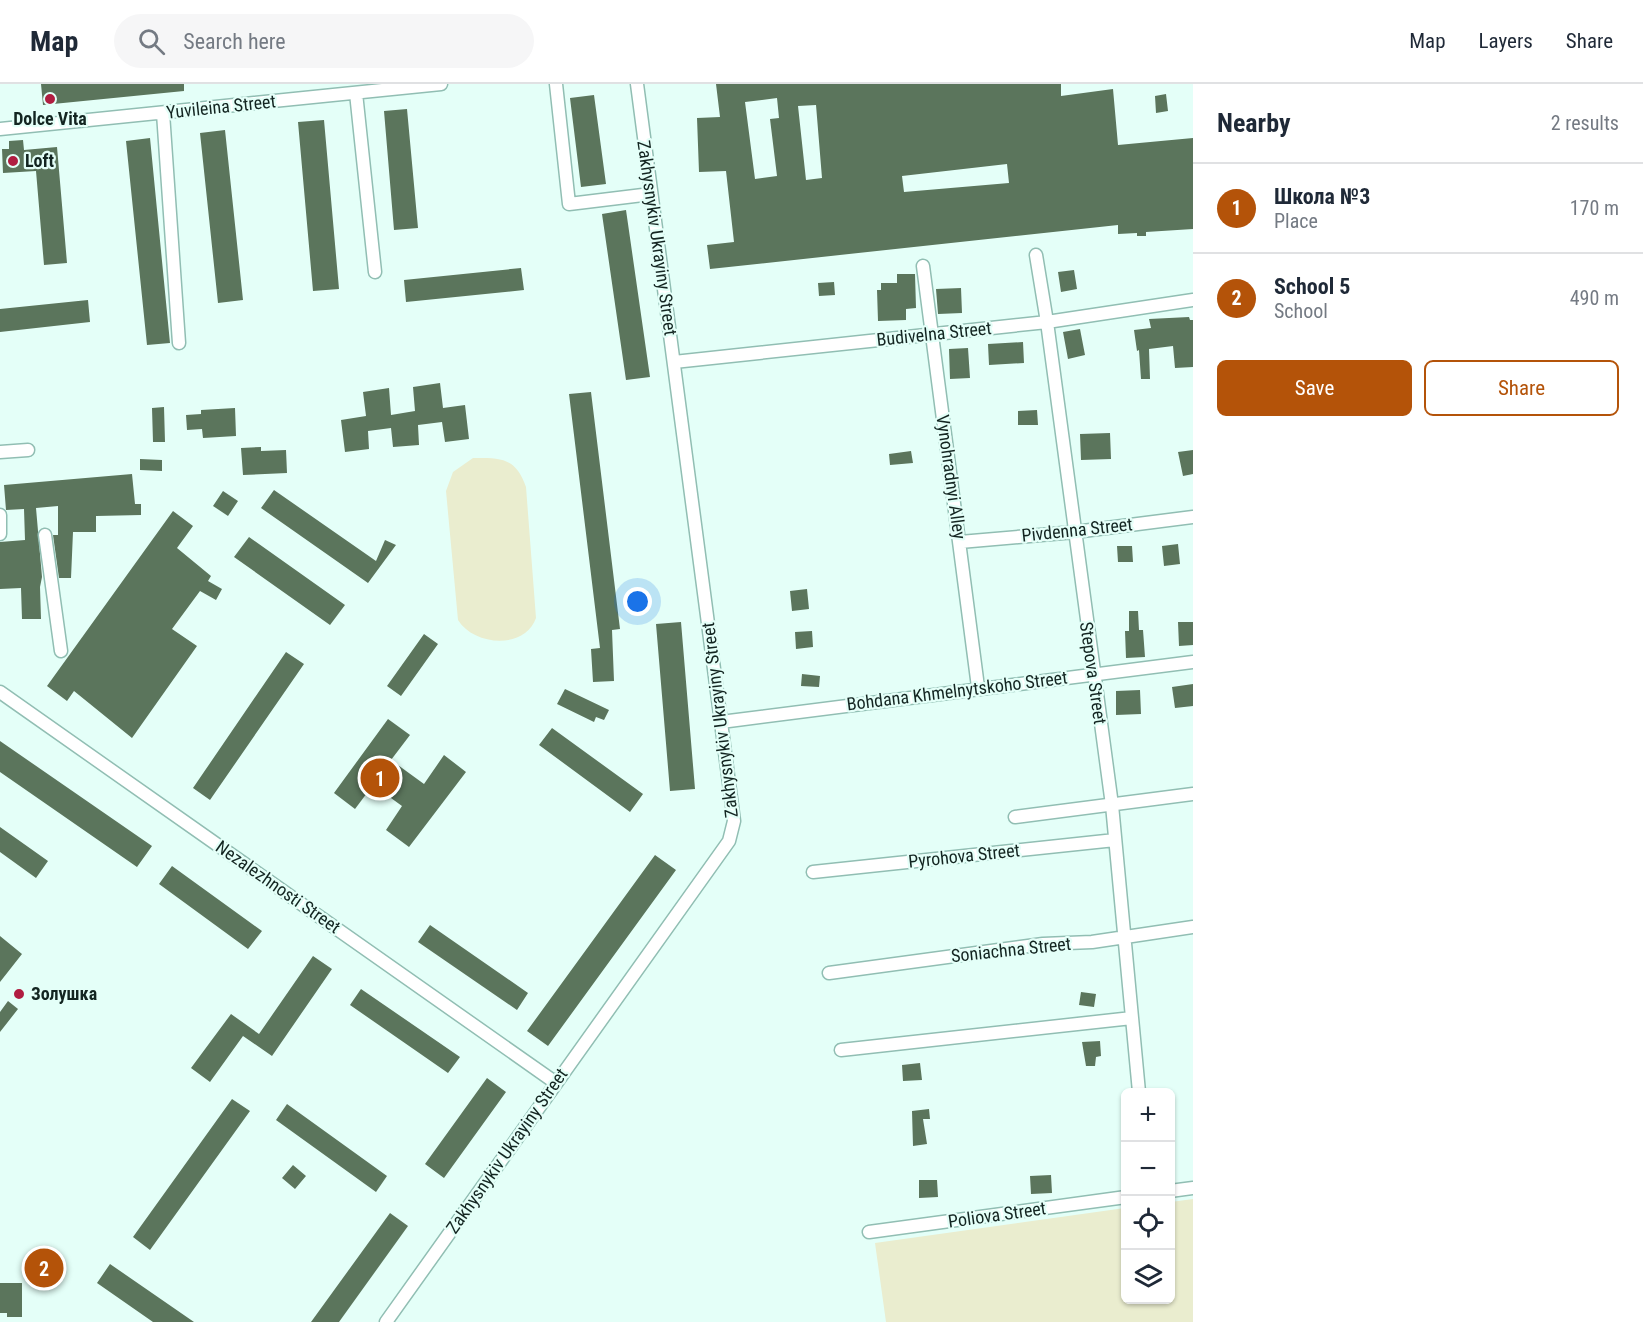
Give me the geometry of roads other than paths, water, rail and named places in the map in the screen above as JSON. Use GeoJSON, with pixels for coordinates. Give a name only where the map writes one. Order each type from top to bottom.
{"type":"FeatureCollection","features":[{"type":"Feature","properties":{"kind":"street","name":"Yuvileina Street"},"geometry":{"type":"LineString","coordinates":[[0,129],[441,84]]}},
{"type":"Feature","properties":{"kind":"street"},"geometry":{"type":"LineString","coordinates":[[556,84],[570,204],[651,194]]}},
{"type":"Feature","properties":{"kind":"street","name":"Zakhysnykiv Ukrayiny Street"},"geometry":{"type":"LineString","coordinates":[[386,1322],[729,841],[734,821],[637,84]]}},
{"type":"Feature","properties":{"kind":"street"},"geometry":{"type":"LineString","coordinates":[[356,93],[375,272]]}},
{"type":"Feature","properties":{"kind":"street"},"geometry":{"type":"LineString","coordinates":[[163,113],[179,343]]}},
{"type":"Feature","properties":{"kind":"street","name":"Stepova Street"},"geometry":{"type":"LineString","coordinates":[[1036,255],[1112,805],[1139,1088]]}},
{"type":"Feature","properties":{"kind":"street","name":"Vynohradnyi Alley"},"geometry":{"type":"LineString","coordinates":[[923,266],[978,687]]}},
{"type":"Feature","properties":{"kind":"street","name":"Budivelna Street"},"geometry":{"type":"LineString","coordinates":[[674,362],[1047,322],[1193,300]]}},
{"type":"Feature","properties":{"kind":"street"},"geometry":{"type":"LineString","coordinates":[[0,452],[28,450]]}},
{"type":"Feature","properties":{"kind":"street"},"geometry":{"type":"LineString","coordinates":[[0,515],[0,534]]}},
{"type":"Feature","properties":{"kind":"street","name":"Pivdenna Street"},"geometry":{"type":"LineString","coordinates":[[960,542],[1075,532],[1193,517]]}},
{"type":"Feature","properties":{"kind":"street"},"geometry":{"type":"LineString","coordinates":[[45,535],[61,651]]}},
{"type":"Feature","properties":{"kind":"street","name":"Bohdana Khmelnytskoho Street"},"geometry":{"type":"LineString","coordinates":[[721,722],[978,687],[1193,662]]}},
{"type":"Feature","properties":{"kind":"street","name":"Nezalezhnosti Street"},"geometry":{"type":"LineString","coordinates":[[0,692],[556,1083]]}},
{"type":"Feature","properties":{"kind":"street"},"geometry":{"type":"LineString","coordinates":[[1015,817],[1193,794]]}},
{"type":"Feature","properties":{"kind":"street","name":"Pyrohova Street"},"geometry":{"type":"LineString","coordinates":[[813,872],[1115,840]]}},
{"type":"Feature","properties":{"kind":"street","name":"Soniachna Street"},"geometry":{"type":"LineString","coordinates":[[829,973],[1043,944],[1092,942],[1193,927]]}},
{"type":"Feature","properties":{"kind":"street"},"geometry":{"type":"LineString","coordinates":[[841,1050],[1132,1018]]}},
{"type":"Feature","properties":{"kind":"street"},"geometry":{"type":"LineString","coordinates":[[1175,1190],[1193,1188]]}},
{"type":"Feature","properties":{"kind":"street","name":"Poliova Street"},"geometry":{"type":"LineString","coordinates":[[869,1232],[1121,1198]]}},
{"type":"Feature","properties":{"kind":"place","name":"Dolce Vita"},"geometry":{"type":"Point","coordinates":[50,99]}},
{"type":"Feature","properties":{"kind":"place","name":"Loft"},"geometry":{"type":"Point","coordinates":[13,161]}},
{"type":"Feature","properties":{"kind":"place","name":"Школа №3"},"geometry":{"type":"Point","coordinates":[380,778]}},
{"type":"Feature","properties":{"kind":"place","name":"Золушка"},"geometry":{"type":"Point","coordinates":[19,994]}},
{"type":"Feature","properties":{"kind":"place","name":"School 5"},"geometry":{"type":"Point","coordinates":[44,1268]}}]}
